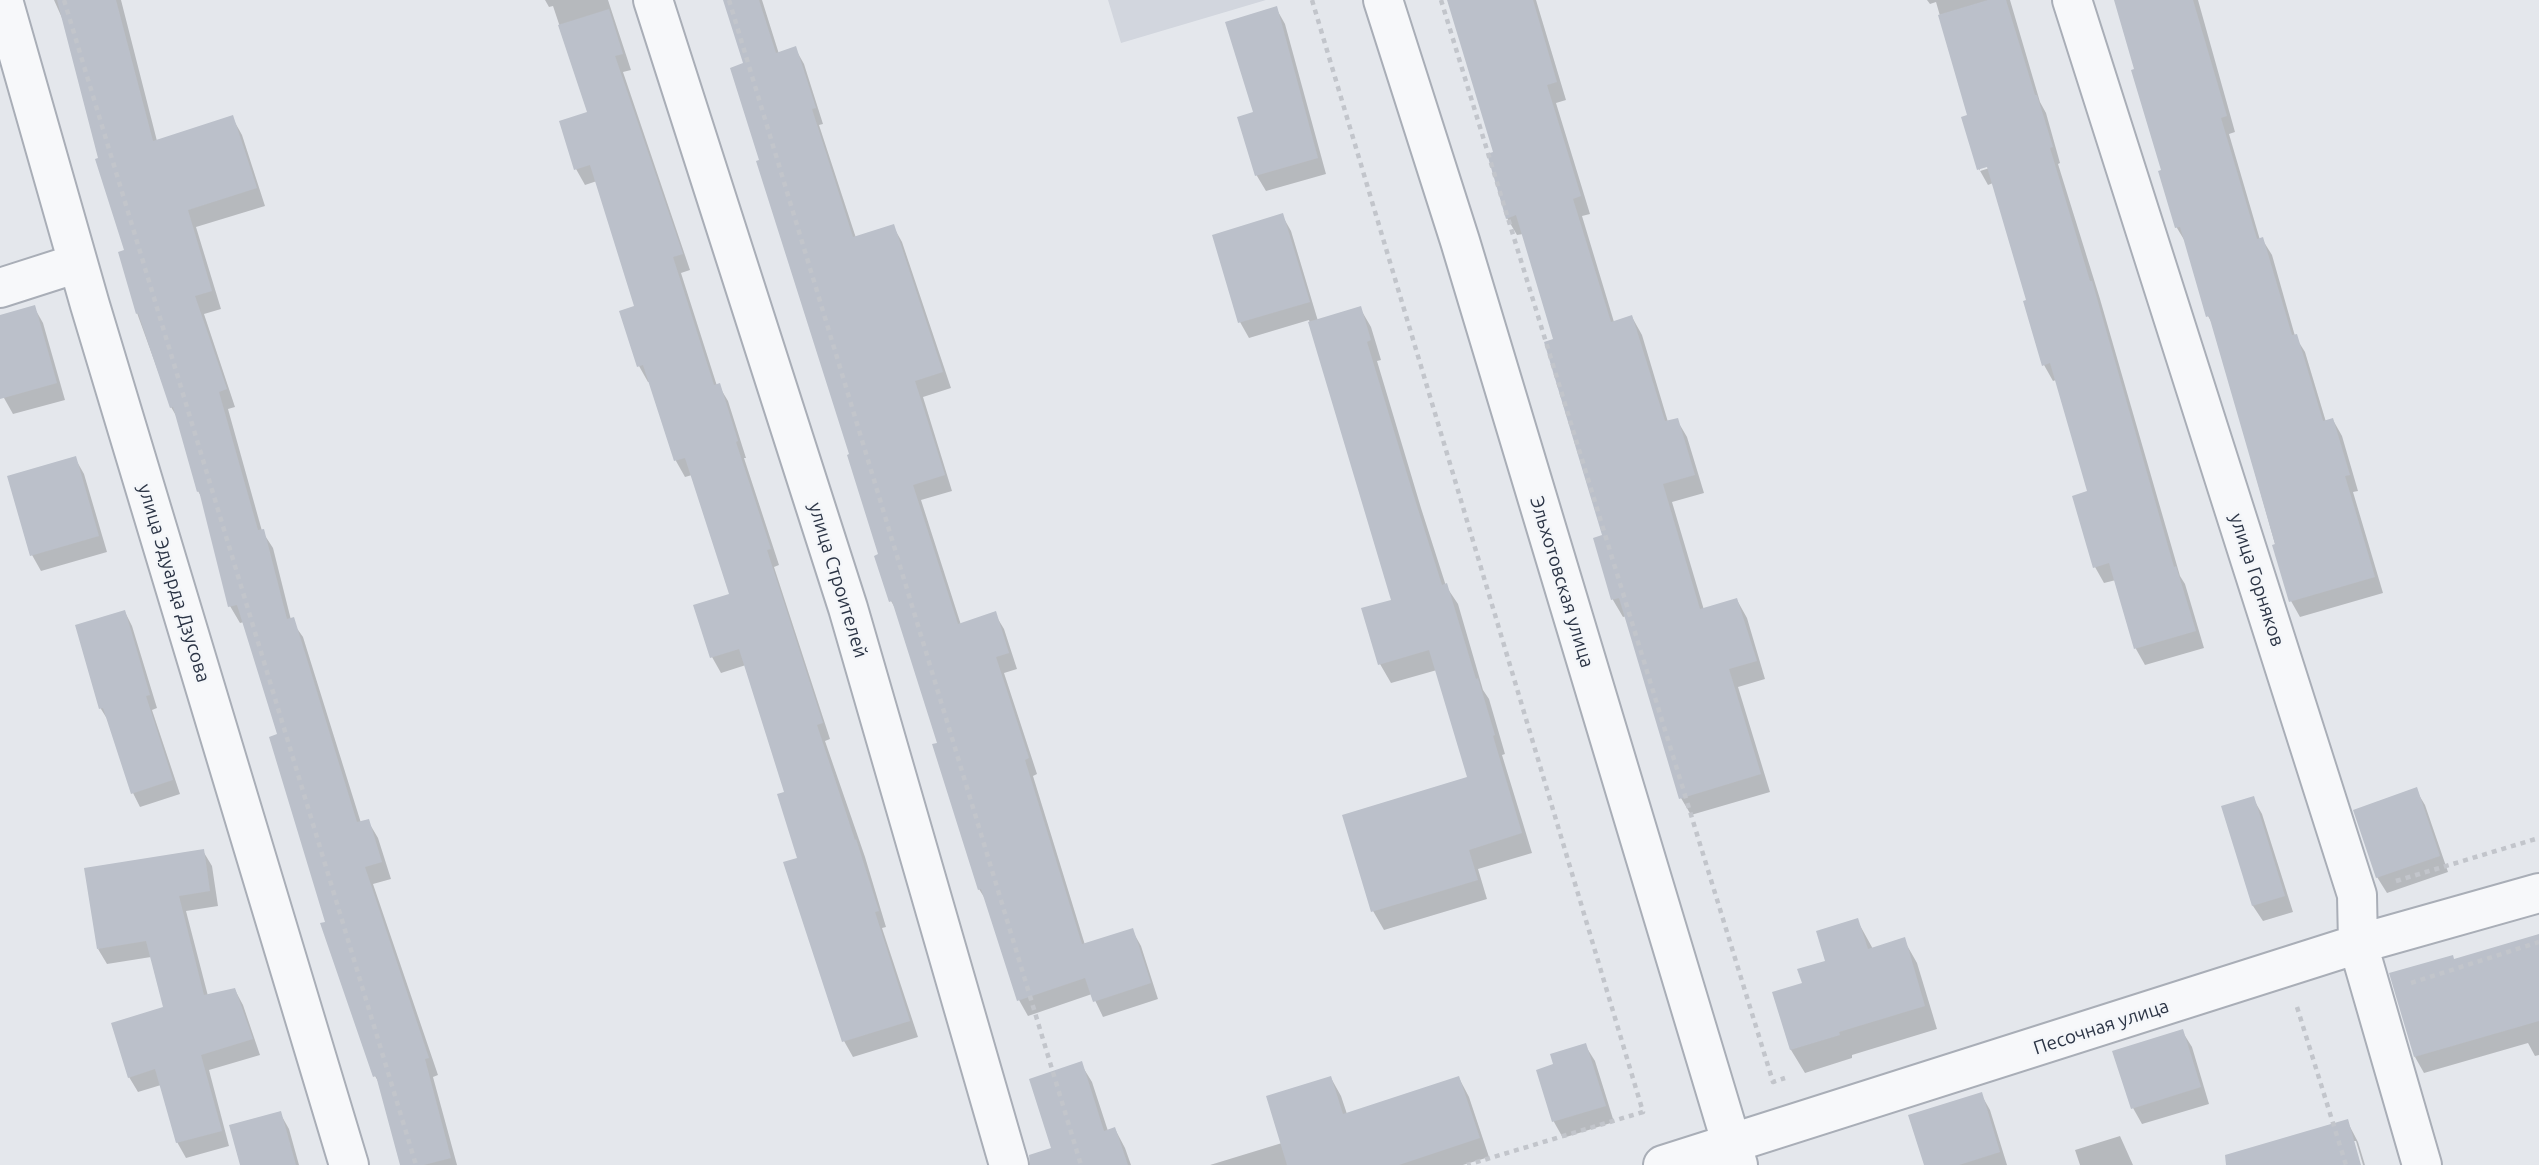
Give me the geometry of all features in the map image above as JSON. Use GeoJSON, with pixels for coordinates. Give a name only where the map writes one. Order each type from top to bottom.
{"type":"FeatureCollection","features":[{"type":"Feature","properties":{"kind":"street","name":"улица Эдуарда Дзусова"},"geometry":{"type":"LineString","coordinates":[[3,0],[78,263],[349,1165]]}},
{"type":"Feature","properties":{"kind":"street","name":"улица Строителей"},"geometry":{"type":"LineString","coordinates":[[653,0],[848,608],[1009,1165]]}},
{"type":"Feature","properties":{"kind":"street","name":"Эльхотовская улица"},"geometry":{"type":"LineString","coordinates":[[1383,0],[1460,241],[1735,1155]]}},
{"type":"Feature","properties":{"kind":"street","name":"улица Горняков"},"geometry":{"type":"LineString","coordinates":[[2072,0],[2357,895],[2358,944],[2422,1165]]}},
{"type":"Feature","properties":{"kind":"street"},"geometry":{"type":"LineString","coordinates":[[0,288],[78,263]]}},
{"type":"Feature","properties":{"kind":"street","name":"Песочная улица"},"geometry":{"type":"LineString","coordinates":[[1663,1165],[1735,1155],[2358,944],[2539,892]]}},
{"type":"Feature","properties":{"kind":"path"},"geometry":{"type":"LineString","coordinates":[[64,0],[416,1165]]}},
{"type":"Feature","properties":{"kind":"path"},"geometry":{"type":"LineString","coordinates":[[729,0],[1081,1165]]}},
{"type":"Feature","properties":{"kind":"path"},"geometry":{"type":"LineString","coordinates":[[1312,0],[1643,1112],[1467,1165]]}},
{"type":"Feature","properties":{"kind":"path"},"geometry":{"type":"LineString","coordinates":[[1441,0],[1773,1082],[1787,1077]]}},
{"type":"Feature","properties":{"kind":"path"},"geometry":{"type":"LineString","coordinates":[[2387,884],[2539,838]]}},
{"type":"Feature","properties":{"kind":"path"},"geometry":{"type":"LineString","coordinates":[[2407,984],[2539,942]]}},
{"type":"Feature","properties":{"kind":"path"},"geometry":{"type":"LineString","coordinates":[[2294,997],[2346,1165]]}},
{"type":"Feature","properties":{"kind":"shaded area"},"geometry":{"type":"Polygon","coordinates":[[[1108,0],[1266,0],[1121,43],[1108,0]]]}},
{"type":"Feature","properties":{"kind":"building"},"geometry":{"type":"Polygon","coordinates":[[[57,0],[116,0],[153,141],[233,115],[257,188],[188,210],[212,291],[195,296],[227,389],[219,392],[258,530],[264,529],[287,619],[294,617],[357,822],[369,819],[382,862],[365,867],[429,1058],[425,1059],[451,1158],[424,1165],[400,1165],[376,1076],[373,1077],[320,923],[325,922],[269,737],[277,734],[237,605],[228,607],[199,491],[197,492],[173,407],[170,408],[138,313],[136,314],[118,252],[124,250],[95,159],[98,158],[57,0]]]}},
{"type":"Feature","properties":{"kind":"building"},"geometry":{"type":"Polygon","coordinates":[[[723,0],[759,0],[776,53],[796,46],[816,108],[812,109],[853,237],[894,224],[943,372],[915,381],[945,475],[913,485],[958,624],[996,611],[1009,653],[996,657],[1029,758],[1025,760],[1082,944],[1133,928],[1151,983],[1093,1002],[1085,978],[1017,1001],[981,889],[978,890],[932,744],[937,743],[892,601],[889,602],[874,556],[878,554],[847,455],[849,454],[756,161],[759,160],[730,68],[743,63],[723,0]]]}},
{"type":"Feature","properties":{"kind":"building"},"geometry":{"type":"Polygon","coordinates":[[[1447,0],[1533,0],[1557,82],[1547,85],[1581,196],[1573,199],[1611,322],[1632,315],[1665,421],[1678,418],[1695,475],[1663,484],[1700,609],[1737,598],[1757,661],[1729,669],[1761,774],[1679,799],[1619,598],[1611,600],[1593,538],[1602,535],[1544,342],[1553,339],[1516,215],[1506,219],[1487,154],[1493,152],[1447,0]]]}},
{"type":"Feature","properties":{"kind":"building"},"geometry":{"type":"Polygon","coordinates":[[[1988,0],[2006,0],[2053,147],[2050,148],[2092,281],[2174,567],[2176,566],[2196,631],[2134,649],[2109,563],[2093,568],[2072,496],[2087,491],[2050,363],[2042,366],[2023,301],[2026,300],[1987,167],[1977,170],[1961,117],[1967,115],[1938,15],[1988,0]]]}},
{"type":"Feature","properties":{"kind":"building"},"geometry":{"type":"Polygon","coordinates":[[[2114,0],[2193,0],[2227,116],[2221,118],[2257,239],[2263,237],[2292,335],[2297,334],[2323,421],[2333,418],[2350,475],[2345,476],[2375,577],[2289,602],[2272,545],[2275,544],[2209,316],[2206,317],[2180,227],[2175,228],[2158,171],[2161,170],[2131,70],[2134,69],[2114,0]]]}},
{"type":"Feature","properties":{"kind":"building"},"geometry":{"type":"Polygon","coordinates":[[[1277,6],[1318,158],[1255,176],[1237,117],[1253,112],[1225,22],[1277,6]]]}},
{"type":"Feature","properties":{"kind":"building"},"geometry":{"type":"Polygon","coordinates":[[[609,9],[623,54],[615,56],[683,254],[673,257],[714,385],[720,383],[738,441],[736,442],[771,549],[767,550],[823,723],[817,725],[879,911],[875,912],[910,1021],[842,1042],[783,862],[797,858],[777,794],[784,792],[739,649],[710,658],[693,605],[729,594],[685,458],[674,461],[643,365],[637,367],[619,311],[634,306],[590,165],[574,170],[559,121],[587,112],[558,25],[609,9]]]}},
{"type":"Feature","properties":{"kind":"building"},"geometry":{"type":"Polygon","coordinates":[[[1283,213],[1310,302],[1238,323],[1212,235],[1283,213]]]}},
{"type":"Feature","properties":{"kind":"building"},"geometry":{"type":"Polygon","coordinates":[[[35,305],[57,383],[0,399],[0,315],[35,305]]]}},
{"type":"Feature","properties":{"kind":"building"},"geometry":{"type":"Polygon","coordinates":[[[1361,306],[1371,340],[1367,342],[1411,487],[1442,585],[1447,583],[1476,679],[1478,678],[1522,833],[1469,850],[1478,880],[1371,912],[1342,815],[1467,777],[1429,650],[1378,665],[1361,608],[1391,600],[1308,322],[1361,306]]]}},
{"type":"Feature","properties":{"kind":"building"},"geometry":{"type":"Polygon","coordinates":[[[76,456],[99,536],[30,556],[7,476],[76,456]]]}},
{"type":"Feature","properties":{"kind":"building"},"geometry":{"type":"Polygon","coordinates":[[[125,610],[150,695],[146,696],[173,780],[131,794],[103,708],[99,709],[75,625],[125,610]]]}},
{"type":"Feature","properties":{"kind":"building"},"geometry":{"type":"Polygon","coordinates":[[[2417,787],[2440,856],[2376,878],[2353,810],[2417,787]]]}},
{"type":"Feature","properties":{"kind":"building"},"geometry":{"type":"Polygon","coordinates":[[[2254,796],[2285,896],[2252,906],[2221,806],[2254,796]]]}},
{"type":"Feature","properties":{"kind":"building"},"geometry":{"type":"Polygon","coordinates":[[[204,849],[210,891],[179,896],[204,995],[235,988],[253,1039],[201,1055],[222,1131],[176,1143],[155,1069],[128,1078],[111,1023],[163,1007],[146,941],[97,949],[84,868],[204,849]]]}},
{"type":"Feature","properties":{"kind":"building"},"geometry":{"type":"Polygon","coordinates":[[[1858,918],[1868,949],[1905,937],[1925,1006],[1790,1050],[1772,992],[1802,983],[1797,969],[1825,961],[1816,931],[1858,918]]]}},
{"type":"Feature","properties":{"kind":"building"},"geometry":{"type":"Polygon","coordinates":[[[2539,934],[2539,1021],[2414,1057],[2389,973],[2453,955],[2454,959],[2539,934]]]}},
{"type":"Feature","properties":{"kind":"building"},"geometry":{"type":"Polygon","coordinates":[[[2183,1029],[2201,1087],[2131,1109],[2112,1051],[2183,1029]]]}},
{"type":"Feature","properties":{"kind":"building"},"geometry":{"type":"Polygon","coordinates":[[[1586,1043],[1606,1106],[1552,1122],[1536,1070],[1553,1064],[1550,1054],[1586,1043]]]}},
{"type":"Feature","properties":{"kind":"building"},"geometry":{"type":"Polygon","coordinates":[[[1082,1061],[1104,1131],[1115,1127],[1128,1165],[1030,1165],[1029,1155],[1051,1148],[1029,1079],[1082,1061]]]}},
{"type":"Feature","properties":{"kind":"building"},"geometry":{"type":"Polygon","coordinates":[[[1331,1076],[1343,1114],[1459,1076],[1480,1138],[1399,1165],[1287,1165],[1266,1096],[1331,1076]]]}},
{"type":"Feature","properties":{"kind":"building"},"geometry":{"type":"Polygon","coordinates":[[[1982,1092],[2000,1152],[1959,1165],[1924,1165],[1908,1115],[1982,1092]]]}},
{"type":"Feature","properties":{"kind":"building"},"geometry":{"type":"Polygon","coordinates":[[[281,1111],[296,1165],[240,1165],[229,1125],[281,1111]]]}},
{"type":"Feature","properties":{"kind":"building"},"geometry":{"type":"Polygon","coordinates":[[[2348,1119],[2361,1165],[2226,1165],[2225,1155],[2348,1119]]]}}]}
